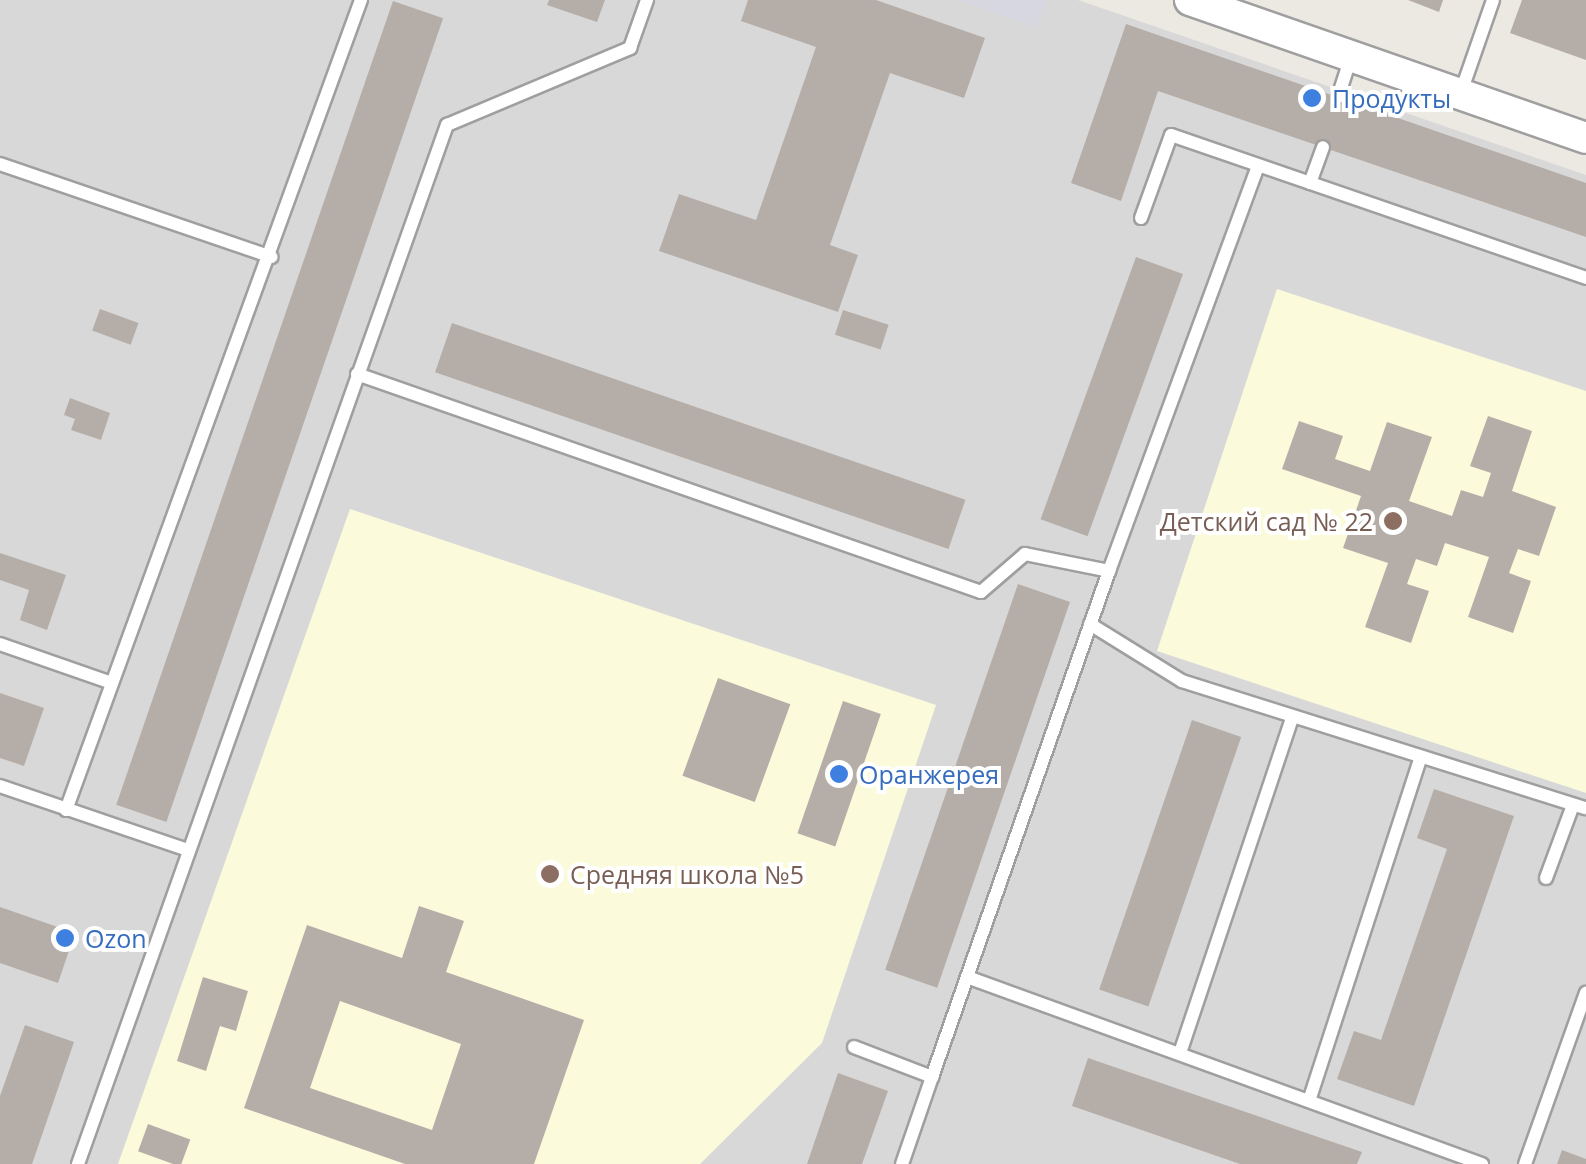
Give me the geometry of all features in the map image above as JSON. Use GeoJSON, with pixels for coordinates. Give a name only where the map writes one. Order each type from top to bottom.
{"type":"FeatureCollection","features":[{"type":"Feature","properties":{"kind":"street"},"geometry":{"type":"LineString","coordinates":[[1190,0],[1586,138]]}},
{"type":"Feature","properties":{"kind":"lane"},"geometry":{"type":"LineString","coordinates":[[66,810],[109,682],[271,257],[361,0]]}},
{"type":"Feature","properties":{"kind":"lane"},"geometry":{"type":"LineString","coordinates":[[78,1164],[447,125],[630,48],[647,0]]}},
{"type":"Feature","properties":{"kind":"lane"},"geometry":{"type":"LineString","coordinates":[[1460,95],[1493,0]]}},
{"type":"Feature","properties":{"kind":"lane"},"geometry":{"type":"LineString","coordinates":[[1338,97],[1351,56]]}},
{"type":"Feature","properties":{"kind":"lane"},"geometry":{"type":"LineString","coordinates":[[1141,218],[1171,134],[1586,278]]}},
{"type":"Feature","properties":{"kind":"lane"},"geometry":{"type":"LineString","coordinates":[[1310,183],[1323,147]]}},
{"type":"Feature","properties":{"kind":"lane"},"geometry":{"type":"LineString","coordinates":[[0,164],[271,257]]}},
{"type":"Feature","properties":{"kind":"lane"},"geometry":{"type":"LineString","coordinates":[[902,1164],[1090,624],[1258,166]]}},
{"type":"Feature","properties":{"kind":"lane"},"geometry":{"type":"LineString","coordinates":[[356,374],[981,592],[1025,554],[1110,571]]}},
{"type":"Feature","properties":{"kind":"lane"},"geometry":{"type":"LineString","coordinates":[[1090,624],[1182,682],[1579,807],[1546,878]]}},
{"type":"Feature","properties":{"kind":"lane"},"geometry":{"type":"LineString","coordinates":[[0,644],[109,682]]}},
{"type":"Feature","properties":{"kind":"lane"},"geometry":{"type":"LineString","coordinates":[[1180,1053],[1293,716]]}},
{"type":"Feature","properties":{"kind":"lane"},"geometry":{"type":"LineString","coordinates":[[1309,1101],[1421,757]]}},
{"type":"Feature","properties":{"kind":"lane"},"geometry":{"type":"LineString","coordinates":[[0,786],[188,850]]}},
{"type":"Feature","properties":{"kind":"lane"},"geometry":{"type":"LineString","coordinates":[[967,977],[1482,1164]]}},
{"type":"Feature","properties":{"kind":"lane"},"geometry":{"type":"LineString","coordinates":[[1525,1164],[1586,993]]}},
{"type":"Feature","properties":{"kind":"lane"},"geometry":{"type":"LineString","coordinates":[[854,1046],[932,1076]]}},
{"type":"Feature","properties":{"kind":"shaded area"},"geometry":{"type":"Polygon","coordinates":[[[0,0],[1078,0],[1586,175],[1586,1164],[0,1164],[0,0]]]}},
{"type":"Feature","properties":{"kind":"shaded area"},"geometry":{"type":"Polygon","coordinates":[[[958,0],[1046,0],[1036,27],[958,0]]]}},
{"type":"Feature","properties":{"kind":"shaded area","name":"Детский сад № 22"},"geometry":{"type":"Polygon","coordinates":[[[1277,289],[1586,391],[1586,793],[1157,651],[1277,289]]]}},
{"type":"Feature","properties":{"kind":"shaded area","name":"Средняя школа №5"},"geometry":{"type":"Polygon","coordinates":[[[350,509],[936,705],[822,1043],[700,1164],[118,1164],[350,509]]]}},
{"type":"Feature","properties":{"kind":"building"},"geometry":{"type":"Polygon","coordinates":[[[549,0],[605,0],[597,22],[547,5],[549,0]]]}},
{"type":"Feature","properties":{"kind":"building"},"geometry":{"type":"Polygon","coordinates":[[[748,0],[876,0],[985,38],[964,98],[890,73],[830,245],[858,255],[838,312],[659,251],[679,194],[756,220],[816,47],[741,21],[748,0]]]}},
{"type":"Feature","properties":{"kind":"building"},"geometry":{"type":"Polygon","coordinates":[[[1408,0],[1443,0],[1439,12],[1408,0]]]}},
{"type":"Feature","properties":{"kind":"building"},"geometry":{"type":"Polygon","coordinates":[[[1522,0],[1586,0],[1586,60],[1510,33],[1522,0]]]}},
{"type":"Feature","properties":{"kind":"building"},"geometry":{"type":"Polygon","coordinates":[[[393,1],[443,18],[166,822],[116,805],[393,1]]]}},
{"type":"Feature","properties":{"kind":"building"},"geometry":{"type":"Polygon","coordinates":[[[1126,24],[1586,183],[1586,237],[1158,91],[1121,201],[1071,183],[1126,24]]]}},
{"type":"Feature","properties":{"kind":"building"},"geometry":{"type":"Polygon","coordinates":[[[1136,257],[1183,274],[1088,536],[1041,519],[1136,257]]]}},
{"type":"Feature","properties":{"kind":"building"},"geometry":{"type":"Polygon","coordinates":[[[100,309],[139,323],[131,345],[92,331],[100,309]]]}},
{"type":"Feature","properties":{"kind":"building"},"geometry":{"type":"Polygon","coordinates":[[[843,310],[889,325],[881,350],[835,335],[843,310]]]}},
{"type":"Feature","properties":{"kind":"building"},"geometry":{"type":"Polygon","coordinates":[[[452,323],[965,500],[948,549],[435,372],[452,323]]]}},
{"type":"Feature","properties":{"kind":"building"},"geometry":{"type":"Polygon","coordinates":[[[70,398],[110,413],[101,440],[71,430],[75,419],[64,415],[70,398]]]}},
{"type":"Feature","properties":{"kind":"building"},"geometry":{"type":"Polygon","coordinates":[[[1488,416],[1532,431],[1512,491],[1556,507],[1539,556],[1518,549],[1509,573],[1531,581],[1513,633],[1468,617],[1489,557],[1445,543],[1437,566],[1416,559],[1407,584],[1429,591],[1411,643],[1365,627],[1388,563],[1343,548],[1361,496],[1282,469],[1299,421],[1343,436],[1335,459],[1370,471],[1387,422],[1432,437],[1409,501],[1452,516],[1461,490],[1483,497],[1491,473],[1470,466],[1488,416]]]}},
{"type":"Feature","properties":{"kind":"building"},"geometry":{"type":"Polygon","coordinates":[[[0,553],[66,575],[47,630],[20,620],[29,590],[0,580],[0,553]]]}},
{"type":"Feature","properties":{"kind":"building"},"geometry":{"type":"Polygon","coordinates":[[[1018,584],[1070,602],[937,988],[885,970],[1018,584]]]}},
{"type":"Feature","properties":{"kind":"building"},"geometry":{"type":"Polygon","coordinates":[[[718,678],[790,704],[755,802],[682,776],[718,678]]]}},
{"type":"Feature","properties":{"kind":"building"},"geometry":{"type":"Polygon","coordinates":[[[0,693],[44,708],[24,766],[0,758],[0,693]]]}},
{"type":"Feature","properties":{"kind":"building","name":"Оранжерея"},"geometry":{"type":"Polygon","coordinates":[[[843,701],[881,714],[835,846],[797,833],[843,701]]]}},
{"type":"Feature","properties":{"kind":"building"},"geometry":{"type":"Polygon","coordinates":[[[1192,720],[1241,737],[1148,1006],[1099,989],[1192,720]]]}},
{"type":"Feature","properties":{"kind":"building"},"geometry":{"type":"Polygon","coordinates":[[[1434,789],[1514,816],[1414,1106],[1337,1079],[1354,1031],[1381,1040],[1447,849],[1417,838],[1434,789]]]}},
{"type":"Feature","properties":{"kind":"building"},"geometry":{"type":"Polygon","coordinates":[[[419,906],[464,921],[446,972],[584,1020],[534,1164],[405,1164],[244,1108],[307,925],[402,958],[419,906]],[[340,1001],[310,1088],[432,1130],[461,1044],[340,1001]]]}},
{"type":"Feature","properties":{"kind":"building"},"geometry":{"type":"Polygon","coordinates":[[[0,907],[75,933],[58,983],[0,963],[0,907]]]}},
{"type":"Feature","properties":{"kind":"building"},"geometry":{"type":"Polygon","coordinates":[[[203,977],[248,991],[236,1031],[220,1026],[206,1071],[177,1061],[203,977]]]}},
{"type":"Feature","properties":{"kind":"building"},"geometry":{"type":"Polygon","coordinates":[[[25,1025],[74,1042],[32,1164],[0,1164],[0,1096],[25,1025]]]}},
{"type":"Feature","properties":{"kind":"building"},"geometry":{"type":"Polygon","coordinates":[[[1088,1058],[1362,1152],[1357,1164],[1240,1164],[1072,1106],[1088,1058]]]}},
{"type":"Feature","properties":{"kind":"building"},"geometry":{"type":"Polygon","coordinates":[[[838,1073],[888,1091],[862,1164],[807,1164],[838,1073]]]}},
{"type":"Feature","properties":{"kind":"building"},"geometry":{"type":"Polygon","coordinates":[[[148,1124],[190,1139],[181,1164],[138,1151],[148,1124]]]}},
{"type":"Feature","properties":{"kind":"building"},"geometry":{"type":"Polygon","coordinates":[[[1562,1150],[1586,1159],[1586,1164],[1557,1164],[1562,1150]]]}},
{"type":"Feature","properties":{"kind":"place","name":"Продукты"},"geometry":{"type":"Point","coordinates":[1312,98]}},
{"type":"Feature","properties":{"kind":"place","name":"Детский сад № 22"},"geometry":{"type":"Point","coordinates":[1393,521]}},
{"type":"Feature","properties":{"kind":"place","name":"Оранжерея"},"geometry":{"type":"Point","coordinates":[839,774]}},
{"type":"Feature","properties":{"kind":"place","name":"Средняя школа №5"},"geometry":{"type":"Point","coordinates":[550,874]}},
{"type":"Feature","properties":{"kind":"place","name":"Ozon"},"geometry":{"type":"Point","coordinates":[65,938]}}]}
